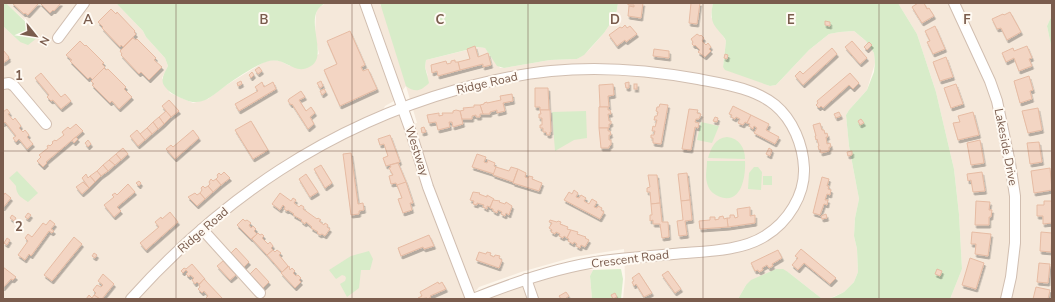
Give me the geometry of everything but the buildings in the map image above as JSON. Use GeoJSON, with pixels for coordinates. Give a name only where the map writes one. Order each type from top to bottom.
{"type":"FeatureCollection","features":[{"type":"Feature","properties":{"kind":"street"},"geometry":{"type":"LineString","coordinates":[[58,38],[84,3]]}},
{"type":"Feature","properties":{"kind":"street","name":"Westway"},"geometry":{"type":"LineString","coordinates":[[365,3],[403,108],[428,187],[472,299]]}},
{"type":"Feature","properties":{"kind":"street","name":"Lakeside Drive"},"geometry":{"type":"LineString","coordinates":[[954,3],[990,81],[997,101],[1010,163],[1015,196],[1015,237],[1013,265],[1006,299]]}},
{"type":"Feature","properties":{"kind":"street","name":"Ridge Road"},"geometry":{"type":"LineString","coordinates":[[131,299],[202,229],[251,189],[301,156],[355,127],[442,94],[482,83],[541,72],[612,68],[641,70],[732,86],[754,93],[776,106],[789,120],[797,137],[803,156],[803,180],[797,201],[784,221]]}},
{"type":"Feature","properties":{"kind":"street"},"geometry":{"type":"LineString","coordinates":[[3,84],[9,83],[14,86],[46,124]]}},
{"type":"Feature","properties":{"kind":"street","name":"Crescent Road"},"geometry":{"type":"LineString","coordinates":[[472,299],[526,279],[573,266],[603,261],[741,246],[762,238],[784,221]]}},
{"type":"Feature","properties":{"kind":"street"},"geometry":{"type":"LineString","coordinates":[[202,229],[260,293]]}},
{"type":"Feature","properties":{"kind":"street"},"geometry":{"type":"LineString","coordinates":[[526,279],[533,299]]}},
{"type":"Feature","properties":{"kind":"shaded area"},"geometry":{"type":"Polygon","coordinates":[[[6,3],[116,3],[143,31],[146,37],[165,58],[168,66],[162,78],[170,93],[193,103],[208,99],[225,86],[264,62],[272,60],[280,61],[290,66],[319,54],[315,35],[316,14],[318,8],[326,3],[380,3],[428,76],[425,67],[426,60],[479,47],[485,48],[500,68],[550,60],[577,59],[589,50],[604,33],[616,15],[618,3],[713,3],[711,17],[726,41],[723,67],[770,86],[776,85],[809,50],[829,34],[854,31],[866,41],[874,53],[875,63],[867,90],[846,115],[849,146],[859,199],[855,218],[854,236],[857,249],[858,272],[854,282],[844,292],[827,299],[821,298],[788,272],[746,285],[738,299],[623,299],[625,278],[624,249],[574,257],[521,272],[479,287],[471,299],[3,299],[3,26],[20,42],[36,31],[6,3]],[[406,86],[394,101],[385,106],[380,116],[403,108],[409,125],[417,123],[406,86]]]}},
{"type":"Feature","properties":{"kind":"shaded area"},"geometry":{"type":"Polygon","coordinates":[[[898,3],[1052,3],[1052,15],[1047,26],[1052,50],[1052,299],[950,299],[962,269],[959,214],[954,169],[936,92],[917,34],[898,3]]]}},
{"type":"Feature","properties":{"kind":"shaded area"},"geometry":{"type":"Polygon","coordinates":[[[577,268],[593,270],[590,276],[592,299],[473,299],[577,268]]]}},
{"type":"Feature","properties":{"kind":"green space"},"geometry":{"type":"Polygon","coordinates":[[[3,3],[6,3],[38,34],[37,38],[28,45],[20,42],[3,26],[3,3]]]}},
{"type":"Feature","properties":{"kind":"green space"},"geometry":{"type":"Polygon","coordinates":[[[116,3],[326,3],[319,8],[315,16],[318,53],[316,60],[311,66],[305,69],[299,69],[279,61],[266,62],[245,73],[209,98],[199,102],[194,102],[175,95],[164,85],[163,77],[168,66],[165,58],[146,37],[143,31],[116,3]]]}},
{"type":"Feature","properties":{"kind":"green space"},"geometry":{"type":"Polygon","coordinates":[[[380,3],[618,3],[616,15],[604,33],[584,55],[577,59],[550,60],[504,68],[497,66],[485,48],[478,47],[426,60],[425,67],[429,83],[421,89],[412,90],[406,86],[380,3]]]}},
{"type":"Feature","properties":{"kind":"green space"},"geometry":{"type":"Polygon","coordinates":[[[713,3],[898,3],[917,34],[936,92],[954,169],[959,214],[962,269],[950,299],[827,299],[844,292],[854,282],[858,272],[857,249],[854,236],[855,218],[859,199],[849,146],[846,115],[867,90],[874,72],[874,53],[866,41],[854,31],[829,34],[809,50],[776,85],[770,86],[725,70],[723,67],[726,41],[715,27],[712,20],[713,3]]]}},
{"type":"Feature","properties":{"kind":"green space"},"geometry":{"type":"Polygon","coordinates":[[[1052,15],[1052,50],[1047,26],[1052,15]]]}},
{"type":"Feature","properties":{"kind":"green space"},"geometry":{"type":"Polygon","coordinates":[[[586,111],[587,138],[574,140],[555,151],[552,112],[586,111]]]}},
{"type":"Feature","properties":{"kind":"green space"},"geometry":{"type":"Polygon","coordinates":[[[701,122],[719,126],[712,143],[697,140],[701,122]]]}},
{"type":"Feature","properties":{"kind":"green space"},"geometry":{"type":"Polygon","coordinates":[[[727,137],[735,139],[740,144],[744,151],[745,159],[708,158],[712,147],[717,141],[727,137]]]}},
{"type":"Feature","properties":{"kind":"green space"},"geometry":{"type":"Polygon","coordinates":[[[707,161],[745,161],[743,183],[736,195],[731,198],[724,198],[712,192],[708,187],[706,180],[707,161]]]}},
{"type":"Feature","properties":{"kind":"green space"},"geometry":{"type":"Polygon","coordinates":[[[754,167],[758,167],[762,172],[761,190],[748,189],[749,173],[754,167]]]}},
{"type":"Feature","properties":{"kind":"green space"},"geometry":{"type":"Polygon","coordinates":[[[17,171],[38,193],[28,202],[18,194],[16,186],[9,178],[17,171]]]}},
{"type":"Feature","properties":{"kind":"green space"},"geometry":{"type":"Polygon","coordinates":[[[763,176],[772,176],[772,185],[763,185],[763,176]]]}},
{"type":"Feature","properties":{"kind":"green space"},"geometry":{"type":"Polygon","coordinates":[[[369,251],[373,259],[370,270],[361,270],[359,288],[347,297],[340,284],[345,281],[345,276],[342,275],[336,279],[329,270],[351,256],[369,251]]]}},
{"type":"Feature","properties":{"kind":"green space"},"geometry":{"type":"Polygon","coordinates":[[[621,269],[623,279],[621,299],[592,299],[590,276],[593,270],[621,269]]]}},
{"type":"Feature","properties":{"kind":"green space"},"geometry":{"type":"Polygon","coordinates":[[[776,269],[783,269],[821,298],[827,299],[738,299],[746,285],[751,280],[776,269]]]}}]}
